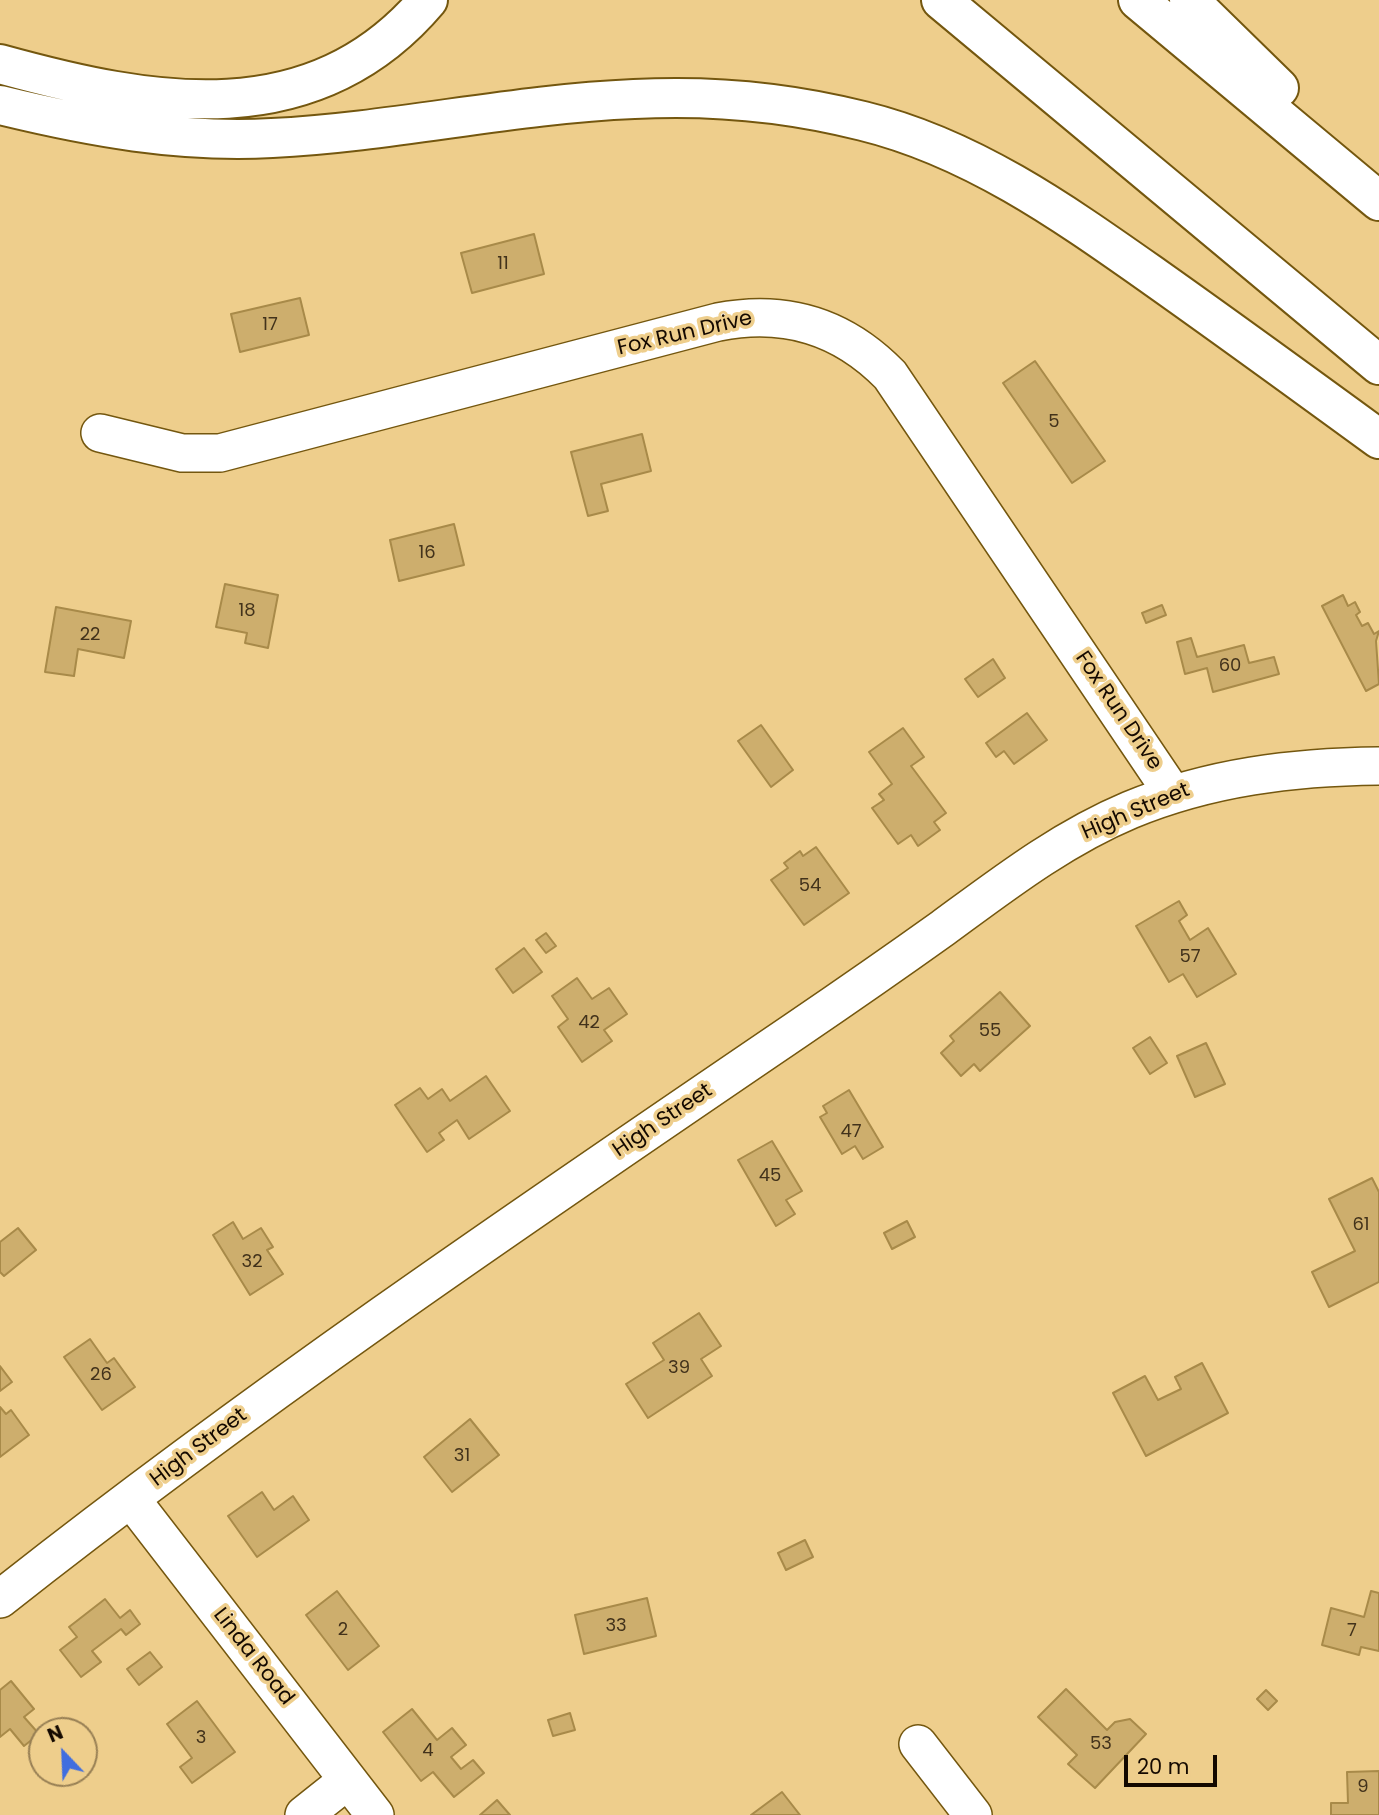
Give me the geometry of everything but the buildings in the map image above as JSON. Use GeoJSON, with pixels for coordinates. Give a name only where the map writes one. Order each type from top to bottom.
{"type":"FeatureCollection","features":[{"type":"Feature","properties":{"kind":"highway"},"geometry":{"type":"LineString","coordinates":[[0,64],[73,83],[121,91],[201,98],[273,95],[300,89],[354,64],[393,37],[428,0]]}},
{"type":"Feature","properties":{"kind":"highway"},"geometry":{"type":"LineString","coordinates":[[941,0],[1379,366]]}},
{"type":"Feature","properties":{"kind":"highway"},"geometry":{"type":"LineString","coordinates":[[1138,0],[1379,201]]}},
{"type":"Feature","properties":{"kind":"highway"},"geometry":{"type":"LineString","coordinates":[[1189,0],[1379,184]]}},
{"type":"Feature","properties":{"kind":"highway"},"geometry":{"type":"LineString","coordinates":[[0,105],[128,133],[219,139],[358,131],[600,101],[663,98],[753,101],[865,121],[945,150],[1045,201],[1379,439]]}},
{"type":"Feature","properties":{"kind":"street","name":"Fox Run Drive"},"geometry":{"type":"LineString","coordinates":[[100,433],[182,453],[220,453],[718,322],[769,316],[820,327],[865,352],[890,375],[1173,793]]}},
{"type":"Feature","properties":{"kind":"street","name":"High Street"},"geometry":{"type":"LineString","coordinates":[[3,1591],[321,1358],[845,997],[1036,860],[1095,826],[1173,793],[1231,778],[1298,769],[1379,766]]}},
{"type":"Feature","properties":{"kind":"street","name":"Linda Road"},"geometry":{"type":"LineString","coordinates":[[131,1499],[375,1815]]}},
{"type":"Feature","properties":{"kind":"street"},"geometry":{"type":"LineString","coordinates":[[918,1744],[973,1815]]}},
{"type":"Feature","properties":{"kind":"street"},"geometry":{"type":"LineString","coordinates":[[304,1815],[348,1780]]}}]}
